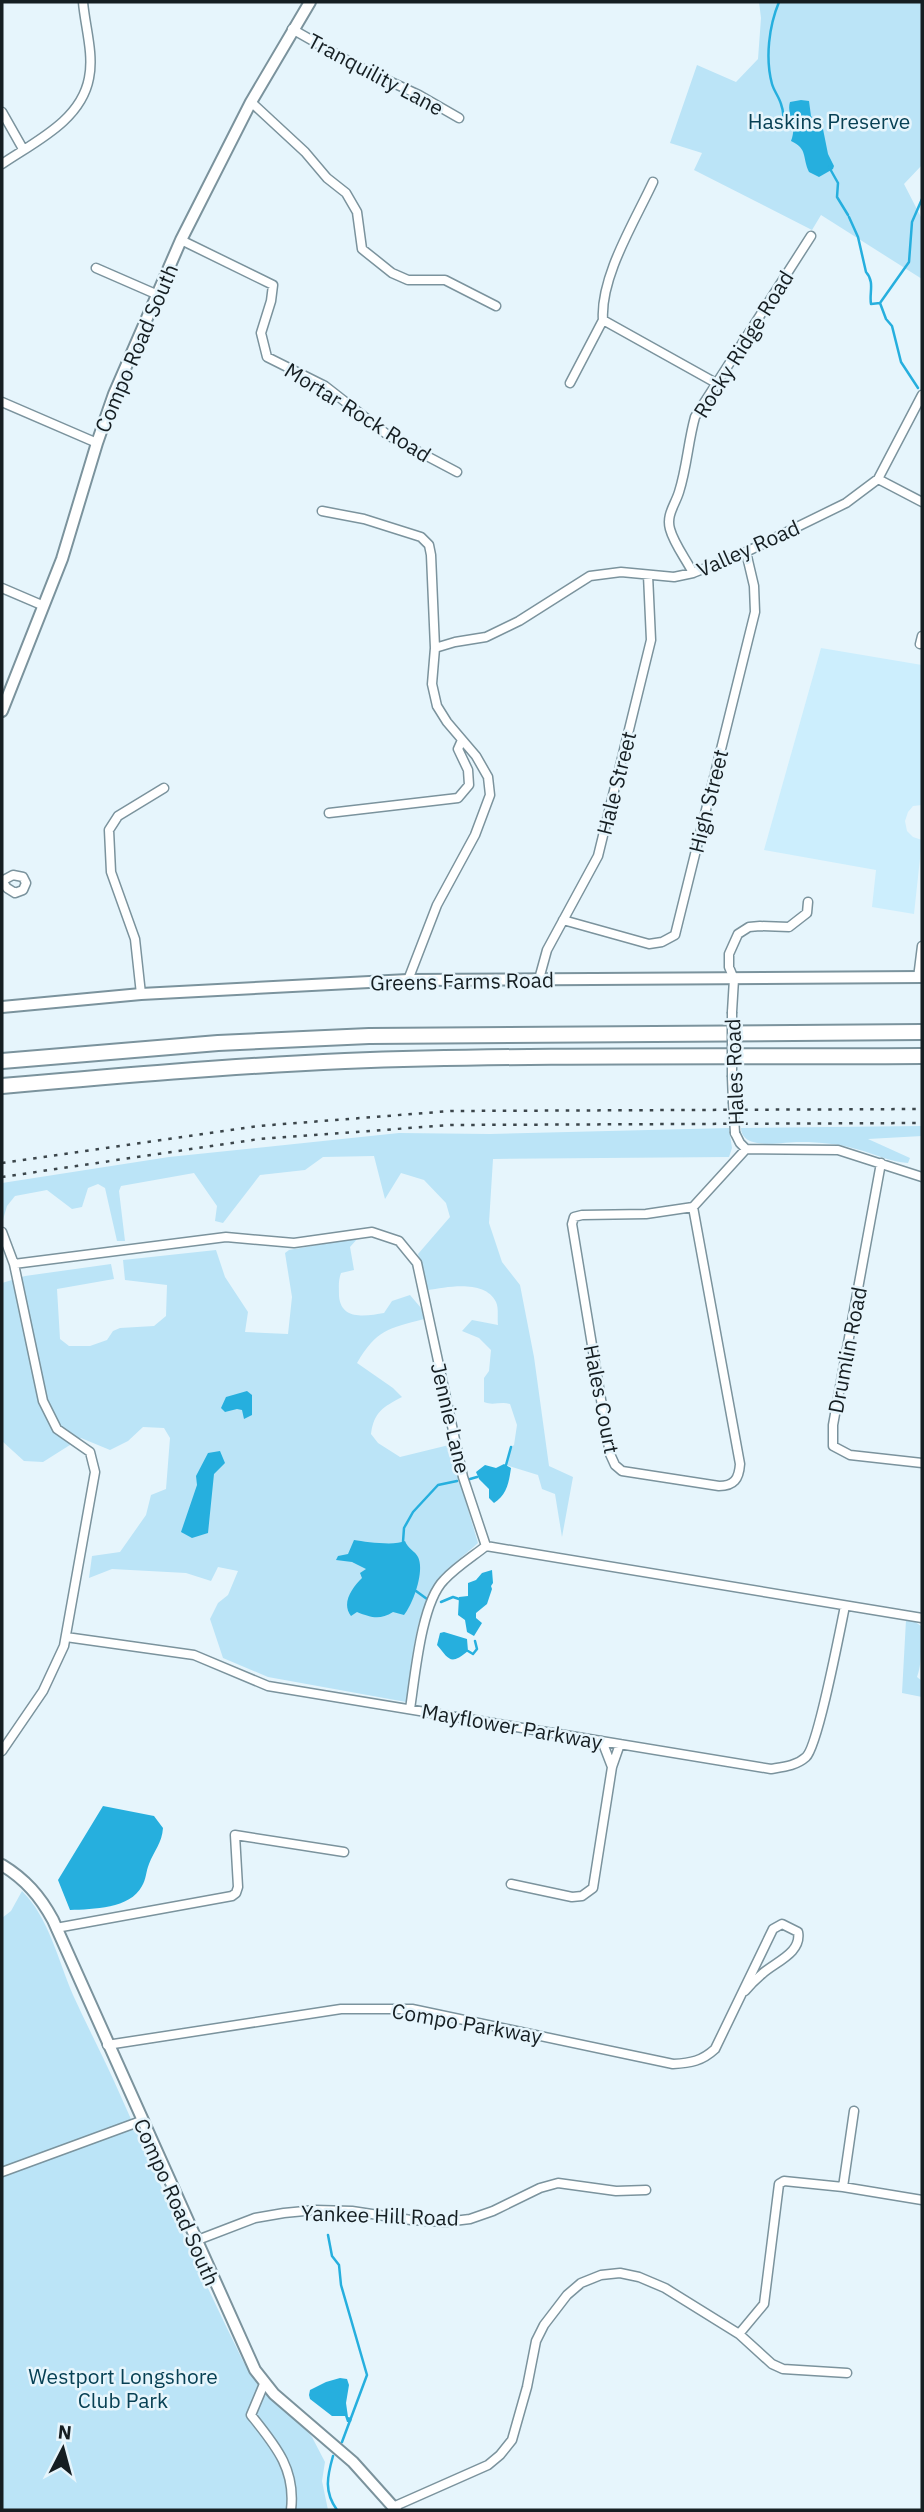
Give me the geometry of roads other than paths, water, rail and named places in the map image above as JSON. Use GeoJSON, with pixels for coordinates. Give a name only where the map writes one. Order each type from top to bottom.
{"type":"FeatureCollection","features":[{"type":"Feature","properties":{"kind":"highway"},"geometry":{"type":"LineString","coordinates":[[2,1061],[218,1043],[369,1036],[922,1032]]}},
{"type":"Feature","properties":{"kind":"highway"},"geometry":{"type":"LineString","coordinates":[[2,1086],[224,1068],[374,1060],[922,1056]]}},
{"type":"Feature","properties":{"kind":"main road","name":"Compo Road South"},"geometry":{"type":"LineString","coordinates":[[2,711],[62,559],[114,394],[181,240],[251,102],[310,2]]}},
{"type":"Feature","properties":{"kind":"main road","name":"Greens Farms Road"},"geometry":{"type":"LineString","coordinates":[[2,1007],[141,994],[408,980],[920,978]]}},
{"type":"Feature","properties":{"kind":"main road","name":"Compo Road South"},"geometry":{"type":"LineString","coordinates":[[2,1865],[23,1879],[34,1891],[56,1928],[246,2354],[264,2384],[353,2462],[395,2509]]}},
{"type":"Feature","properties":{"kind":"street"},"geometry":{"type":"LineString","coordinates":[[2,164],[61,124],[84,95],[90,68],[83,2]]}},
{"type":"Feature","properties":{"kind":"street","name":"Tranquility Lane"},"geometry":{"type":"LineString","coordinates":[[292,29],[366,71],[419,95],[459,118]]}},
{"type":"Feature","properties":{"kind":"street"},"geometry":{"type":"LineString","coordinates":[[251,102],[305,152],[327,178],[346,193],[357,212],[362,249],[392,273],[408,279],[446,280],[496,306]]}},
{"type":"Feature","properties":{"kind":"street"},"geometry":{"type":"LineString","coordinates":[[2,112],[23,149]]}},
{"type":"Feature","properties":{"kind":"street"},"geometry":{"type":"LineString","coordinates":[[570,383],[603,320],[601,305],[606,283],[653,182]]}},
{"type":"Feature","properties":{"kind":"street","name":"Rocky Ridge Road"},"geometry":{"type":"LineString","coordinates":[[693,573],[670,529],[668,516],[678,496],[686,469],[688,440],[695,417],[811,236]]}},
{"type":"Feature","properties":{"kind":"street","name":"Mortar Rock Road"},"geometry":{"type":"LineString","coordinates":[[181,240],[273,285],[261,333],[267,357],[325,386],[389,436],[457,472]]}},
{"type":"Feature","properties":{"kind":"street"},"geometry":{"type":"LineString","coordinates":[[96,268],[158,295]]}},
{"type":"Feature","properties":{"kind":"street"},"geometry":{"type":"LineString","coordinates":[[603,320],[716,383]]}},
{"type":"Feature","properties":{"kind":"street","name":"Valley Road"},"geometry":{"type":"LineString","coordinates":[[435,648],[486,637],[519,621],[590,576],[621,572],[674,578],[693,573],[746,552],[846,503],[878,479],[922,395]]}},
{"type":"Feature","properties":{"kind":"street"},"geometry":{"type":"LineString","coordinates":[[2,402],[97,443]]}},
{"type":"Feature","properties":{"kind":"street"},"geometry":{"type":"LineString","coordinates":[[878,479],[922,502]]}},
{"type":"Feature","properties":{"kind":"street"},"geometry":{"type":"LineString","coordinates":[[322,511],[364,519],[421,537],[429,545],[435,648],[432,684],[437,706],[476,756],[488,777],[490,795],[475,835],[437,905],[408,980]]}},
{"type":"Feature","properties":{"kind":"street","name":"High Street"},"geometry":{"type":"LineString","coordinates":[[563,920],[649,944],[662,942],[675,935],[755,612],[754,586],[746,552]]}},
{"type":"Feature","properties":{"kind":"street","name":"Hale Street"},"geometry":{"type":"LineString","coordinates":[[539,979],[544,956],[598,856],[651,640],[648,575]]}},
{"type":"Feature","properties":{"kind":"street"},"geometry":{"type":"LineString","coordinates":[[2,588],[44,606]]}},
{"type":"Feature","properties":{"kind":"street"},"geometry":{"type":"LineString","coordinates":[[329,813],[458,798],[470,785],[468,770],[458,748],[462,740]]}},
{"type":"Feature","properties":{"kind":"street"},"geometry":{"type":"LineString","coordinates":[[141,994],[135,939],[111,872],[109,830],[118,816],[164,788]]}},
{"type":"Feature","properties":{"kind":"street","name":"Hales Road"},"geometry":{"type":"LineString","coordinates":[[808,902],[807,913],[789,927],[749,927],[738,934],[729,954],[729,967],[734,978],[732,1077],[735,1133],[746,1149],[838,1150],[922,1177]]}},
{"type":"Feature","properties":{"kind":"street"},"geometry":{"type":"LineString","coordinates":[[920,978],[922,946]]}},
{"type":"Feature","properties":{"kind":"street"},"geometry":{"type":"LineString","coordinates":[[693,1207],[746,1149]]}},
{"type":"Feature","properties":{"kind":"street","name":"Drumlin Road"},"geometry":{"type":"LineString","coordinates":[[881,1163],[832,1425],[833,1446],[850,1455],[922,1463]]}},
{"type":"Feature","properties":{"kind":"street","name":"Hales Court"},"geometry":{"type":"LineString","coordinates":[[693,1207],[740,1464],[740,1474],[736,1481],[728,1486],[622,1471],[615,1465],[610,1454],[572,1224],[574,1217],[582,1215],[643,1214],[693,1207]]}},
{"type":"Feature","properties":{"kind":"street"},"geometry":{"type":"LineString","coordinates":[[2,1232],[14,1264],[43,1401],[57,1429],[90,1452],[95,1472],[66,1637],[43,1691],[2,1751]]}},
{"type":"Feature","properties":{"kind":"street","name":"Jennie Lane"},"geometry":{"type":"LineString","coordinates":[[14,1264],[226,1237],[294,1242],[372,1232],[399,1241],[417,1264],[463,1477],[486,1546]]}},
{"type":"Feature","properties":{"kind":"street"},"geometry":{"type":"LineString","coordinates":[[410,1709],[424,1627],[431,1603],[442,1581],[486,1546],[922,1618]]}},
{"type":"Feature","properties":{"kind":"street","name":"Mayflower Parkway"},"geometry":{"type":"LineString","coordinates":[[66,1637],[194,1655],[268,1686],[771,1769],[794,1765],[808,1756],[817,1733],[845,1606]]}},
{"type":"Feature","properties":{"kind":"street"},"geometry":{"type":"LineString","coordinates":[[602,1741],[612,1767]]}},
{"type":"Feature","properties":{"kind":"street"},"geometry":{"type":"LineString","coordinates":[[511,1884],[572,1897],[582,1896],[593,1888],[612,1767],[620,1744]]}},
{"type":"Feature","properties":{"kind":"street"},"geometry":{"type":"LineString","coordinates":[[56,1928],[232,1896],[238,1887],[235,1835],[344,1852]]}},
{"type":"Feature","properties":{"kind":"street","name":"Compo Parkway"},"geometry":{"type":"LineString","coordinates":[[107,2045],[341,2008],[373,2007],[411,2009],[673,2064],[691,2063],[706,2058],[715,2049],[776,1926],[787,1924],[798,1932],[796,1947],[745,1991]]}},
{"type":"Feature","properties":{"kind":"street"},"geometry":{"type":"LineString","coordinates":[[843,2187],[854,2111]]}},
{"type":"Feature","properties":{"kind":"street"},"geometry":{"type":"LineString","coordinates":[[2,2172],[141,2121]]}},
{"type":"Feature","properties":{"kind":"street"},"geometry":{"type":"LineString","coordinates":[[739,2334],[764,2304],[779,2184],[784,2181],[843,2187],[922,2200]]}},
{"type":"Feature","properties":{"kind":"street","name":"Yankee Hill Road"},"geometry":{"type":"LineString","coordinates":[[195,2241],[255,2218],[284,2213],[352,2211],[445,2222],[482,2215],[540,2188],[558,2183],[616,2191],[646,2190]]}},
{"type":"Feature","properties":{"kind":"street"},"geometry":{"type":"LineString","coordinates":[[395,2509],[488,2465],[500,2455],[512,2440],[536,2341],[544,2325],[567,2295],[581,2283],[601,2275],[620,2273],[639,2277],[665,2288],[739,2334],[772,2364],[783,2369],[847,2373]]}},
{"type":"Feature","properties":{"kind":"street"},"geometry":{"type":"LineString","coordinates":[[264,2384],[251,2415],[278,2449],[289,2471],[291,2510]]}},
{"type":"Feature","properties":{"kind":"water"},"geometry":{"type":"Polygon","coordinates":[[[809,101],[811,116],[823,129],[828,154],[834,166],[819,177],[809,172],[802,150],[791,141],[793,129],[790,102],[809,101]]]}},
{"type":"Feature","properties":{"kind":"water"},"geometry":{"type":"Polygon","coordinates":[[[247,1391],[252,1395],[252,1415],[244,1419],[242,1410],[225,1412],[221,1408],[226,1397],[247,1391]]]}},
{"type":"Feature","properties":{"kind":"water"},"geometry":{"type":"Polygon","coordinates":[[[220,1451],[225,1463],[214,1474],[208,1533],[192,1538],[181,1532],[197,1485],[196,1476],[208,1453],[220,1451]]]}},
{"type":"Feature","properties":{"kind":"water"},"geometry":{"type":"Polygon","coordinates":[[[504,1464],[511,1468],[508,1483],[505,1492],[494,1503],[489,1498],[489,1489],[476,1472],[485,1465],[496,1468],[504,1464]]]}},
{"type":"Feature","properties":{"kind":"water"},"geometry":{"type":"Polygon","coordinates":[[[354,1540],[373,1543],[405,1541],[417,1555],[420,1563],[419,1579],[404,1615],[393,1612],[376,1617],[357,1612],[351,1616],[347,1601],[362,1578],[360,1573],[366,1569],[352,1562],[336,1560],[338,1556],[348,1554],[354,1540]]]}},
{"type":"Feature","properties":{"kind":"water"},"geometry":{"type":"Polygon","coordinates":[[[492,1570],[492,1589],[487,1604],[476,1613],[476,1618],[482,1623],[474,1636],[467,1632],[465,1620],[458,1615],[459,1597],[468,1596],[468,1583],[476,1580],[482,1573],[492,1570]]]}},
{"type":"Feature","properties":{"kind":"water"},"geometry":{"type":"Polygon","coordinates":[[[440,1633],[467,1639],[468,1651],[457,1658],[447,1657],[437,1645],[440,1633]]]}},
{"type":"Feature","properties":{"kind":"water"},"geometry":{"type":"Polygon","coordinates":[[[103,1806],[154,1816],[163,1828],[161,1838],[143,1884],[136,1894],[110,1906],[70,1910],[58,1880],[103,1806]]]}},
{"type":"Feature","properties":{"kind":"water"},"geometry":{"type":"Polygon","coordinates":[[[340,2378],[347,2379],[349,2385],[346,2403],[351,2422],[347,2422],[345,2416],[332,2416],[310,2399],[309,2395],[310,2390],[340,2378]]]}},
{"type":"Feature","properties":{"kind":"waterway"},"geometry":{"type":"LineString","coordinates":[[779,2],[769,42],[770,74],[783,109],[784,122],[796,130]]}},
{"type":"Feature","properties":{"kind":"waterway"},"geometry":{"type":"LineString","coordinates":[[829,167],[838,183],[837,197],[848,215]]}},
{"type":"Feature","properties":{"kind":"waterway"},"geometry":{"type":"LineString","coordinates":[[918,388],[901,362],[892,326],[880,303],[909,262],[912,222],[922,199]]}},
{"type":"Feature","properties":{"kind":"waterway"},"geometry":{"type":"LineString","coordinates":[[849,217],[858,237],[870,280],[871,304],[880,303]]}},
{"type":"Feature","properties":{"kind":"waterway"},"geometry":{"type":"LineString","coordinates":[[506,1465],[511,1447]]}},
{"type":"Feature","properties":{"kind":"waterway"},"geometry":{"type":"LineString","coordinates":[[470,1479],[477,1477]]}},
{"type":"Feature","properties":{"kind":"waterway"},"geometry":{"type":"LineString","coordinates":[[403,1542],[404,1528],[413,1512],[438,1485],[457,1481]]}},
{"type":"Feature","properties":{"kind":"waterway"},"geometry":{"type":"LineString","coordinates":[[416,1591],[427,1599]]}},
{"type":"Feature","properties":{"kind":"waterway"},"geometry":{"type":"LineString","coordinates":[[441,1602],[453,1597],[459,1599]]}},
{"type":"Feature","properties":{"kind":"waterway"},"geometry":{"type":"LineString","coordinates":[[468,1651],[473,1654],[477,1649],[475,1641]]}},
{"type":"Feature","properties":{"kind":"waterway"},"geometry":{"type":"LineString","coordinates":[[328,2235],[332,2256],[339,2265],[341,2285],[367,2375],[342,2442]]}},
{"type":"Feature","properties":{"kind":"waterway"},"geometry":{"type":"LineString","coordinates":[[333,2456],[328,2484],[330,2497],[337,2510]]}},
{"type":"Feature","properties":{"kind":"railway"},"geometry":{"type":"LineString","coordinates":[[2,1163],[258,1126],[451,1111],[922,1109]]}},
{"type":"Feature","properties":{"kind":"railway"},"geometry":{"type":"LineString","coordinates":[[2,1177],[259,1139],[451,1125],[922,1123]]}},
{"type":"Feature","properties":{"kind":"park label","name":"Haskins Preserve"},"geometry":{"type":"Point","coordinates":[829,121]}},
{"type":"Feature","properties":{"kind":"park label","name":"Westport Longshore Club Park"},"geometry":{"type":"Point","coordinates":[123,2388]}}]}
